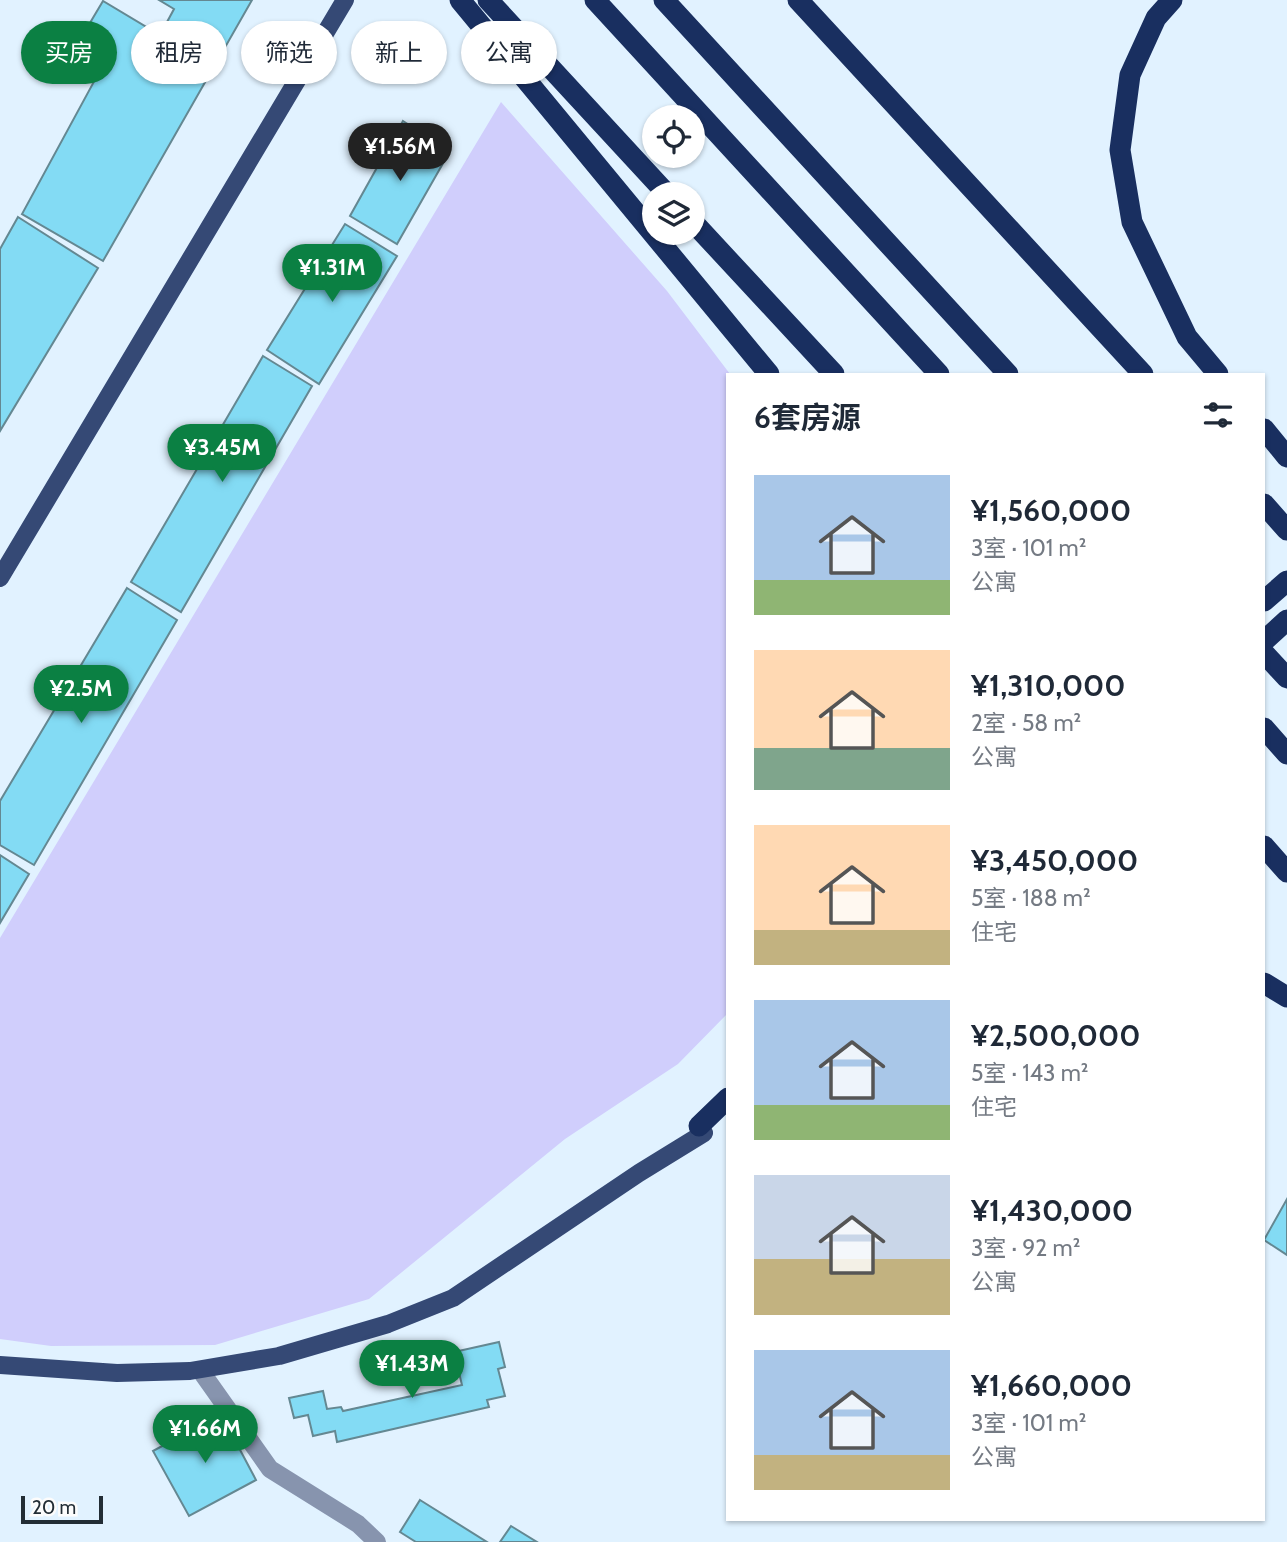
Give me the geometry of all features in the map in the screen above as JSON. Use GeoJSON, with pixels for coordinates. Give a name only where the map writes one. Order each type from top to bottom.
{"type":"FeatureCollection","features":[{"type":"Feature","properties":{"kind":"highway"},"geometry":{"type":"LineString","coordinates":[[460,0],[768,373]]}},
{"type":"Feature","properties":{"kind":"highway"},"geometry":{"type":"LineString","coordinates":[[488,0],[656,182]]}},
{"type":"Feature","properties":{"kind":"highway"},"geometry":{"type":"LineString","coordinates":[[595,0],[938,373]]}},
{"type":"Feature","properties":{"kind":"highway"},"geometry":{"type":"LineString","coordinates":[[664,0],[1007,373]]}},
{"type":"Feature","properties":{"kind":"highway"},"geometry":{"type":"LineString","coordinates":[[798,0],[1142,373]]}},
{"type":"Feature","properties":{"kind":"highway"},"geometry":{"type":"LineString","coordinates":[[1172,0],[1156,19],[1130,75],[1120,150],[1132,222],[1186,337],[1217,373]]}},
{"type":"Feature","properties":{"kind":"highway"},"geometry":{"type":"LineString","coordinates":[[705,235],[833,373]]}},
{"type":"Feature","properties":{"kind":"highway"},"geometry":{"type":"LineString","coordinates":[[1265,430],[1287,457]]}},
{"type":"Feature","properties":{"kind":"highway"},"geometry":{"type":"LineString","coordinates":[[1265,600],[1287,581]]}},
{"type":"Feature","properties":{"kind":"highway"},"geometry":{"type":"LineString","coordinates":[[1265,640],[1287,620]]}},
{"type":"Feature","properties":{"kind":"highway"},"geometry":{"type":"LineString","coordinates":[[1265,654],[1287,678]]}},
{"type":"Feature","properties":{"kind":"highway"},"geometry":{"type":"LineString","coordinates":[[1265,729],[1287,754]]}},
{"type":"Feature","properties":{"kind":"highway"},"geometry":{"type":"LineString","coordinates":[[1265,847],[1287,872]]}},
{"type":"Feature","properties":{"kind":"highway"},"geometry":{"type":"LineString","coordinates":[[1265,984],[1287,997]]}},
{"type":"Feature","properties":{"kind":"highway"},"geometry":{"type":"LineString","coordinates":[[702,1129],[726,1100]]}},
{"type":"Feature","properties":{"kind":"highway"},"geometry":{"type":"LineString","coordinates":[[702,1129],[726,1115]]}},
{"type":"Feature","properties":{"kind":"main road"},"geometry":{"type":"LineString","coordinates":[[0,578],[345,0]]}},
{"type":"Feature","properties":{"kind":"main road"},"geometry":{"type":"LineString","coordinates":[[0,1365],[117,1373],[200,1370],[279,1356],[388,1324],[453,1298],[702,1129]]}},
{"type":"Feature","properties":{"kind":"street"},"geometry":{"type":"LineString","coordinates":[[200,1370],[270,1469],[358,1524],[377,1542]]}},
{"type":"Feature","properties":{"kind":"shaded area"},"geometry":{"type":"Polygon","coordinates":[[[501,102],[667,291],[729,373],[726,373],[726,1015],[678,1064],[565,1139],[369,1299],[215,1345],[51,1346],[0,1339],[0,938],[501,102]]]}},
{"type":"Feature","properties":{"kind":"building"},"geometry":{"type":"Polygon","coordinates":[[[159,0],[252,0],[227,44],[227,21],[168,21],[174,9],[159,0]]]}},
{"type":"Feature","properties":{"kind":"building"},"geometry":{"type":"Polygon","coordinates":[[[103,1],[137,21],[131,21],[131,84],[204,84],[103,261],[22,214],[93,84],[117,84],[117,21],[91,21],[103,1]]]}},
{"type":"Feature","properties":{"kind":"building"},"geometry":{"type":"Polygon","coordinates":[[[403,121],[450,151],[397,244],[350,216],[403,121]]]}},
{"type":"Feature","properties":{"kind":"building"},"geometry":{"type":"Polygon","coordinates":[[[18,217],[98,268],[0,431],[0,249],[18,217]]]}},
{"type":"Feature","properties":{"kind":"building"},"geometry":{"type":"Polygon","coordinates":[[[345,224],[397,256],[319,384],[267,350],[345,224]]]}},
{"type":"Feature","properties":{"kind":"building"},"geometry":{"type":"Polygon","coordinates":[[[263,356],[312,386],[181,612],[131,582],[263,356]]]}},
{"type":"Feature","properties":{"kind":"building"},"geometry":{"type":"Polygon","coordinates":[[[127,588],[177,620],[34,865],[0,845],[0,801],[127,588]]]}},
{"type":"Feature","properties":{"kind":"building"},"geometry":{"type":"Polygon","coordinates":[[[0,855],[29,874],[0,923],[0,855]]]}},
{"type":"Feature","properties":{"kind":"building"},"geometry":{"type":"Polygon","coordinates":[[[1287,1199],[1287,1255],[1265,1238],[1287,1199]]]}},
{"type":"Feature","properties":{"kind":"building"},"geometry":{"type":"Polygon","coordinates":[[[499,1342],[505,1367],[498,1369],[505,1396],[487,1400],[489,1407],[337,1442],[335,1431],[313,1436],[308,1415],[294,1418],[289,1398],[323,1391],[327,1409],[341,1407],[343,1411],[462,1385],[454,1352],[499,1342]]]}},
{"type":"Feature","properties":{"kind":"building"},"geometry":{"type":"Polygon","coordinates":[[[221,1414],[256,1480],[189,1516],[153,1451],[221,1414]]]}},
{"type":"Feature","properties":{"kind":"building"},"geometry":{"type":"Polygon","coordinates":[[[420,1500],[487,1542],[416,1542],[400,1532],[420,1500]]]}},
{"type":"Feature","properties":{"kind":"building"},"geometry":{"type":"Polygon","coordinates":[[[511,1526],[537,1542],[500,1542],[511,1526]]]}}]}
